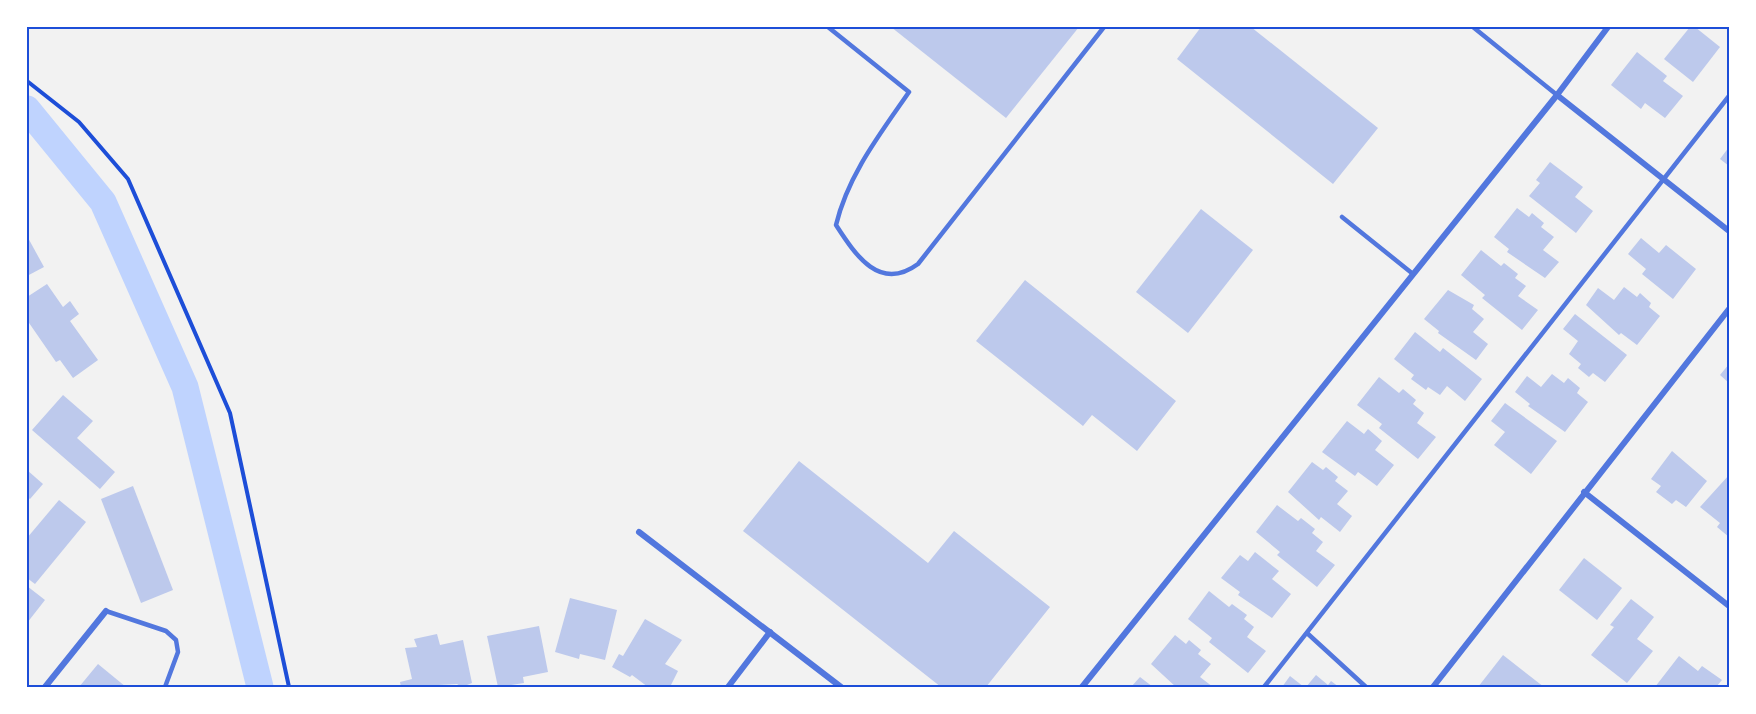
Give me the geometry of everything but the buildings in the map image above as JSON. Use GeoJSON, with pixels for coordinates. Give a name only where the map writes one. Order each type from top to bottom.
{"type":"FeatureCollection","features":[{"type":"Feature","properties":{"kind":"street"},"geometry":{"type":"LineString","coordinates":[[1082,687],[1557,95],[1608,27]]}},
{"type":"Feature","properties":{"kind":"street"},"geometry":{"type":"LineString","coordinates":[[1557,95],[1729,231]]}},
{"type":"Feature","properties":{"kind":"street"},"geometry":{"type":"LineString","coordinates":[[1433,687],[1729,309]]}},
{"type":"Feature","properties":{"kind":"street"},"geometry":{"type":"LineString","coordinates":[[1584,492],[1729,606]]}},
{"type":"Feature","properties":{"kind":"street"},"geometry":{"type":"LineString","coordinates":[[639,532],[841,687]]}},
{"type":"Feature","properties":{"kind":"street"},"geometry":{"type":"LineString","coordinates":[[45,687],[106,611]]}},
{"type":"Feature","properties":{"kind":"street"},"geometry":{"type":"LineString","coordinates":[[728,687],[770,632]]}},
{"type":"Feature","properties":{"kind":"lane"},"geometry":{"type":"LineString","coordinates":[[828,27],[909,92],[853,177],[841,202],[836,225],[849,246],[870,267],[888,276],[904,275],[918,264],[1104,27]]}},
{"type":"Feature","properties":{"kind":"lane"},"geometry":{"type":"LineString","coordinates":[[1473,27],[1557,95]]}},
{"type":"Feature","properties":{"kind":"lane"},"geometry":{"type":"LineString","coordinates":[[1264,687],[1662,178],[1729,96]]}},
{"type":"Feature","properties":{"kind":"lane"},"geometry":{"type":"LineString","coordinates":[[1342,217],[1413,274]]}},
{"type":"Feature","properties":{"kind":"lane"},"geometry":{"type":"LineString","coordinates":[[106,611],[166,631],[176,640],[178,652],[165,687]]}},
{"type":"Feature","properties":{"kind":"lane"},"geometry":{"type":"LineString","coordinates":[[1307,633],[1366,687]]}},
{"type":"Feature","properties":{"kind":"path"},"geometry":{"type":"LineString","coordinates":[[27,81],[79,122],[128,179],[230,413],[289,687]]}},
{"type":"Feature","properties":{"kind":"waterway"},"geometry":{"type":"LineString","coordinates":[[27,109],[103,202],[185,387],[260,687]]}}]}
